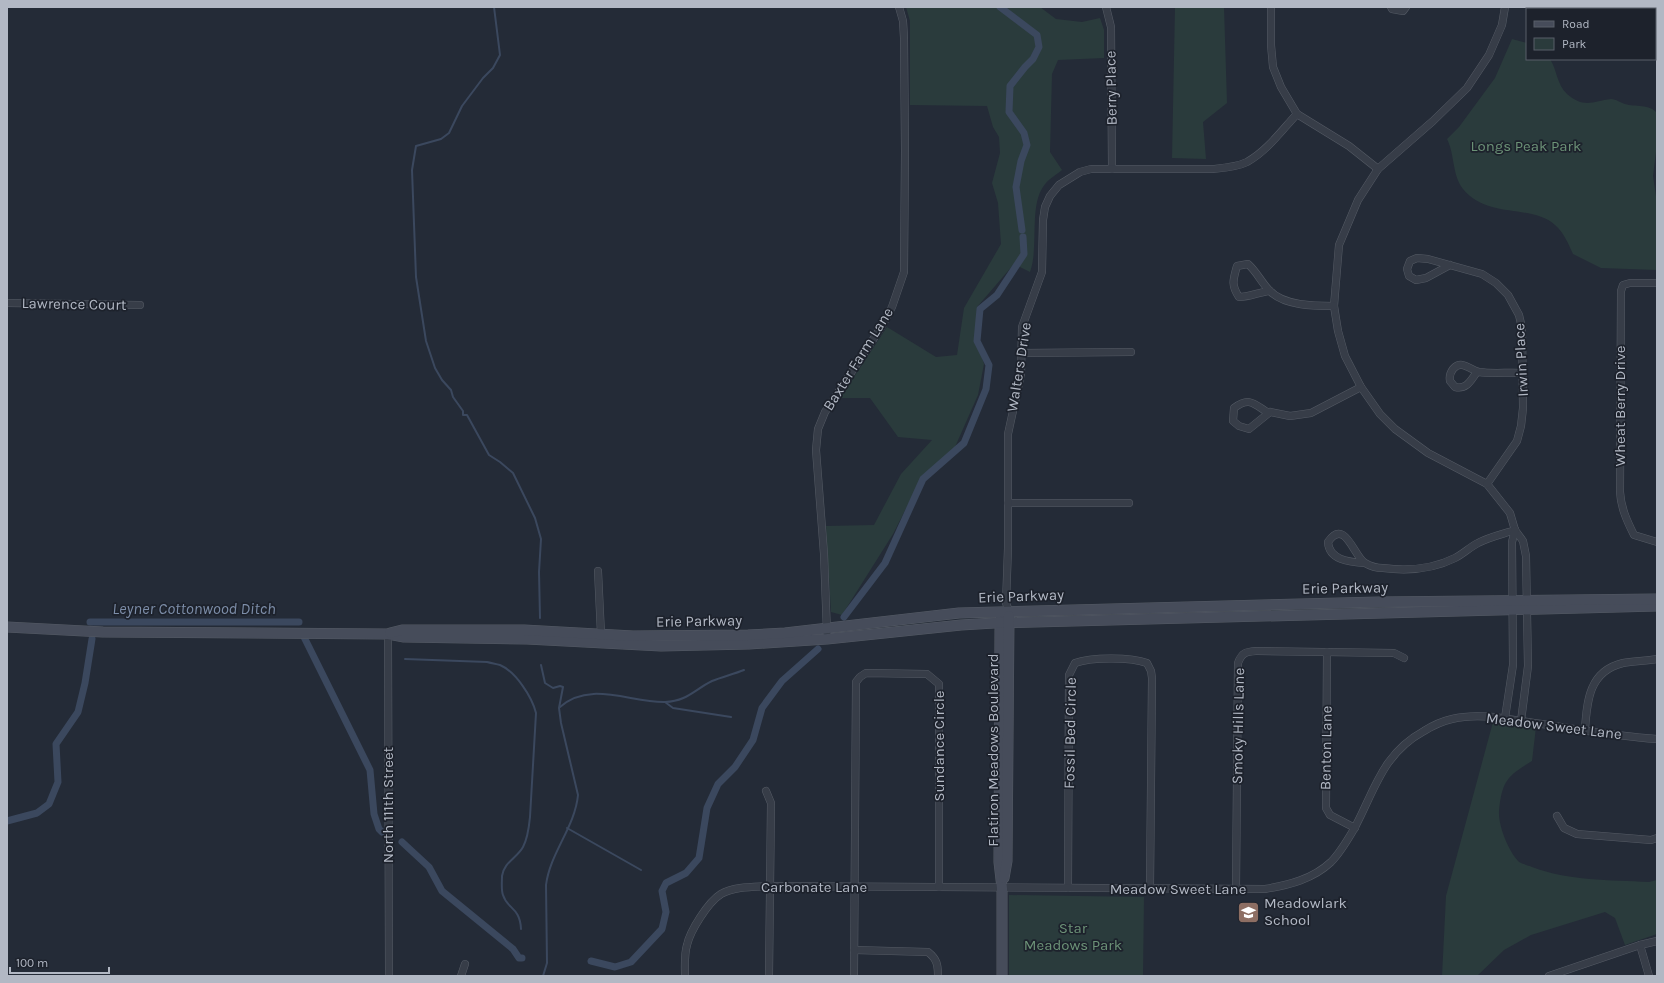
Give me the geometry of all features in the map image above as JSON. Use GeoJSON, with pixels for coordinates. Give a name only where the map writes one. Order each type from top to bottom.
{"type":"FeatureCollection","features":[{"type":"Feature","properties":{"kind":"main road","name":"Erie Parkway"},"geometry":{"type":"LineString","coordinates":[[7,627],[103,632],[388,634],[404,637],[527,639],[660,646],[749,644],[827,639],[961,625],[1513,606],[1657,599]]}},
{"type":"Feature","properties":{"kind":"main road","name":"Erie Parkway"},"geometry":{"type":"LineString","coordinates":[[388,634],[402,630],[524,630],[654,636],[748,635],[1006,608],[1372,602],[1513,606]]}},
{"type":"Feature","properties":{"kind":"main road","name":"Erie Parkway"},"geometry":{"type":"LineString","coordinates":[[1527,605],[1657,606]]}},
{"type":"Feature","properties":{"kind":"main road","name":"Flatiron Meadows Boulevard"},"geometry":{"type":"LineString","coordinates":[[1002,976],[1002,888],[999,862],[1006,608]]}},
{"type":"Feature","properties":{"kind":"street","name":"Baxter Farm Lane"},"geometry":{"type":"LineString","coordinates":[[827,639],[824,554],[816,450],[818,429],[825,412],[882,326],[892,307],[904,272],[906,151],[904,21],[899,7]]}},
{"type":"Feature","properties":{"kind":"street","name":"Berry Place"},"geometry":{"type":"LineString","coordinates":[[1106,7],[1111,26],[1112,169]]}},
{"type":"Feature","properties":{"kind":"street"},"geometry":{"type":"LineString","coordinates":[[1271,7],[1271,45],[1273,67],[1280,87],[1297,114],[1349,146],[1378,169]]}},
{"type":"Feature","properties":{"kind":"street"},"geometry":{"type":"LineString","coordinates":[[1391,7],[1392,9],[1403,11],[1406,7]]}},
{"type":"Feature","properties":{"kind":"street"},"geometry":{"type":"LineString","coordinates":[[1505,7],[1502,25],[1489,55],[1467,88],[1433,121],[1378,169],[1358,200],[1339,245],[1334,306],[1338,331],[1345,356],[1360,387],[1380,414],[1395,429],[1428,453],[1487,484],[1510,513],[1515,530],[1523,541],[1526,556],[1528,666],[1521,721]]}},
{"type":"Feature","properties":{"kind":"street","name":"Walters Drive"},"geometry":{"type":"LineString","coordinates":[[1006,608],[1008,434],[1021,374],[1022,327],[1042,272],[1043,220],[1045,207],[1050,196],[1059,185],[1080,172],[1091,170],[1213,170],[1247,162],[1266,148],[1297,114]]}},
{"type":"Feature","properties":{"kind":"street","name":"Irwin Place"},"geometry":{"type":"LineString","coordinates":[[1450,265],[1426,278],[1416,280],[1410,276],[1407,269],[1410,261],[1417,258],[1428,259],[1450,265],[1482,274],[1496,283],[1508,295],[1519,315],[1522,328],[1524,408],[1521,426],[1517,441],[1487,484]]}},
{"type":"Feature","properties":{"kind":"street"},"geometry":{"type":"LineString","coordinates":[[1270,291],[1262,292],[1249,298],[1239,297],[1234,289],[1233,277],[1237,266],[1248,264],[1256,270],[1270,291],[1281,298],[1304,306],[1334,306]]}},
{"type":"Feature","properties":{"kind":"street","name":"Wheat Berry Drive"},"geometry":{"type":"LineString","coordinates":[[1657,283],[1630,283],[1623,285],[1620,291],[1620,492],[1624,514],[1634,535],[1657,542]]}},
{"type":"Feature","properties":{"kind":"street","name":"Lawrence Court"},"geometry":{"type":"LineString","coordinates":[[7,303],[140,305]]}},
{"type":"Feature","properties":{"kind":"street"},"geometry":{"type":"LineString","coordinates":[[1021,353],[1131,352]]}},
{"type":"Feature","properties":{"kind":"street"},"geometry":{"type":"LineString","coordinates":[[1477,372],[1523,372]]}},
{"type":"Feature","properties":{"kind":"street"},"geometry":{"type":"LineString","coordinates":[[1270,412],[1249,429],[1239,426],[1233,421],[1234,408],[1242,402],[1251,402],[1270,412],[1290,416],[1311,413],[1360,387]]}},
{"type":"Feature","properties":{"kind":"street"},"geometry":{"type":"LineString","coordinates":[[1008,503],[1129,503]]}},
{"type":"Feature","properties":{"kind":"street"},"geometry":{"type":"LineString","coordinates":[[1364,563],[1346,536],[1341,534],[1335,535],[1328,542],[1329,551],[1335,557],[1353,562],[1364,563],[1379,568],[1395,570],[1415,569],[1437,565],[1455,558],[1478,543],[1515,530]]}},
{"type":"Feature","properties":{"kind":"street"},"geometry":{"type":"LineString","coordinates":[[1505,718],[1513,665],[1512,542],[1515,530]]}},
{"type":"Feature","properties":{"kind":"street"},"geometry":{"type":"LineString","coordinates":[[598,572],[601,634]]}},
{"type":"Feature","properties":{"kind":"street","name":"North 111th Street"},"geometry":{"type":"LineString","coordinates":[[388,634],[388,976]]}},
{"type":"Feature","properties":{"kind":"street","name":"Smoky Hills Lane"},"geometry":{"type":"LineString","coordinates":[[1236,889],[1238,663],[1240,656],[1246,652],[1257,651],[1394,653],[1404,658]]}},
{"type":"Feature","properties":{"kind":"street","name":"Benton Lane"},"geometry":{"type":"LineString","coordinates":[[1327,652],[1326,808],[1330,815],[1354,828]]}},
{"type":"Feature","properties":{"kind":"street"},"geometry":{"type":"LineString","coordinates":[[1585,729],[1587,704],[1590,692],[1595,682],[1602,674],[1611,668],[1623,664],[1657,659]]}},
{"type":"Feature","properties":{"kind":"street","name":"Fossil Bed Circle"},"geometry":{"type":"LineString","coordinates":[[1068,888],[1069,675],[1075,663],[1086,660],[1117,660],[1141,661],[1147,663],[1152,671],[1150,889]]}},
{"type":"Feature","properties":{"kind":"street","name":"Sundance Circle"},"geometry":{"type":"LineString","coordinates":[[854,887],[856,682],[866,673],[927,674],[939,684],[939,887]]}},
{"type":"Feature","properties":{"kind":"street","name":"Meadow Sweet Lane"},"geometry":{"type":"LineString","coordinates":[[1002,888],[1265,889],[1289,885],[1308,877],[1331,862],[1340,851],[1354,828],[1382,771],[1393,755],[1411,738],[1429,728],[1452,719],[1485,716],[1657,739]]}},
{"type":"Feature","properties":{"kind":"street"},"geometry":{"type":"LineString","coordinates":[[766,791],[771,802],[769,976]]}},
{"type":"Feature","properties":{"kind":"street"},"geometry":{"type":"LineString","coordinates":[[1557,816],[1564,828],[1577,834],[1651,840],[1657,838]]}},
{"type":"Feature","properties":{"kind":"street","name":"Carbonate Lane"},"geometry":{"type":"LineString","coordinates":[[685,976],[686,945],[693,927],[721,894],[739,888],[770,886],[1002,888]]}},
{"type":"Feature","properties":{"kind":"street"},"geometry":{"type":"LineString","coordinates":[[854,887],[854,976]]}},
{"type":"Feature","properties":{"kind":"street"},"geometry":{"type":"LineString","coordinates":[[1549,976],[1640,945],[1657,941]]}},
{"type":"Feature","properties":{"kind":"street"},"geometry":{"type":"LineString","coordinates":[[1640,945],[1649,976]]}},
{"type":"Feature","properties":{"kind":"street"},"geometry":{"type":"LineString","coordinates":[[854,950],[928,952],[935,958],[938,965],[938,976]]}},
{"type":"Feature","properties":{"kind":"street"},"geometry":{"type":"LineString","coordinates":[[461,976],[465,964]]}},
{"type":"Feature","properties":{"kind":"green space"},"geometry":{"type":"Polygon","coordinates":[[[906,7],[1040,7],[1056,19],[1082,22],[1100,18],[1104,30],[1104,58],[1058,60],[1052,74],[1050,152],[1062,170],[1047,182],[1039,196],[1035,217],[1033,262],[1030,272],[1014,264],[977,307],[976,338],[984,364],[978,395],[955,447],[922,477],[893,534],[842,615],[831,612],[826,526],[874,525],[901,474],[932,440],[898,437],[870,398],[840,398],[887,327],[936,357],[957,355],[964,308],[1001,244],[998,203],[992,183],[1000,153],[999,137],[993,127],[987,106],[910,105],[910,21],[906,7]]]}},
{"type":"Feature","properties":{"kind":"green space"},"geometry":{"type":"Polygon","coordinates":[[[1175,7],[1224,7],[1227,103],[1203,122],[1206,159],[1172,158],[1175,7]]]}},
{"type":"Feature","properties":{"kind":"green space","name":"Longs Peak Park"},"geometry":{"type":"Polygon","coordinates":[[[1512,39],[1526,43],[1526,60],[1550,60],[1561,86],[1573,99],[1584,103],[1589,103],[1613,99],[1629,105],[1650,108],[1657,113],[1657,144],[1653,176],[1657,203],[1657,270],[1601,268],[1573,254],[1561,231],[1545,219],[1534,215],[1484,204],[1473,198],[1463,189],[1457,178],[1450,145],[1447,139],[1459,127],[1495,78],[1512,39]]]}},
{"type":"Feature","properties":{"kind":"green space"},"geometry":{"type":"Polygon","coordinates":[[[1493,722],[1536,727],[1532,761],[1507,780],[1500,801],[1500,823],[1504,837],[1514,856],[1523,864],[1560,875],[1604,880],[1649,882],[1657,880],[1657,934],[1625,945],[1615,918],[1605,912],[1531,935],[1504,950],[1477,976],[1442,976],[1446,896],[1493,722]]]}},
{"type":"Feature","properties":{"kind":"green space","name":"Star Meadows Park"},"geometry":{"type":"Polygon","coordinates":[[[1009,895],[1144,897],[1143,976],[1009,976],[1009,895]]]}},
{"type":"Feature","properties":{"kind":"waterway"},"geometry":{"type":"LineString","coordinates":[[494,7],[500,55],[493,68],[483,78],[462,106],[449,133],[441,139],[416,146],[412,170],[416,277],[426,341],[435,368],[442,380],[451,390],[453,397],[463,411],[463,415],[467,415],[489,455],[513,473],[535,518],[541,539],[539,572],[540,618]]}},
{"type":"Feature","properties":{"kind":"waterway","name":"Leyner Cottonwood Ditch"},"geometry":{"type":"LineString","coordinates":[[1000,7],[1037,35],[1039,47],[1033,59],[1010,86],[1009,112],[1024,133],[1027,145],[1021,161],[1016,187],[1022,230]]}},
{"type":"Feature","properties":{"kind":"waterway","name":"Leyner Cottonwood Ditch"},"geometry":{"type":"LineString","coordinates":[[844,617],[885,563],[923,479],[964,443],[986,389],[989,365],[977,341],[980,309],[997,295],[1024,254],[1023,237]]}},
{"type":"Feature","properties":{"kind":"waterway","name":"Leyner Cottonwood Ditch"},"geometry":{"type":"LineString","coordinates":[[90,622],[299,622]]}},
{"type":"Feature","properties":{"kind":"waterway","name":"Leyner Cottonwood Ditch"},"geometry":{"type":"LineString","coordinates":[[304,637],[370,770],[374,814],[379,829],[382,832]]}},
{"type":"Feature","properties":{"kind":"waterway","name":"Leyner Cottonwood Ditch"},"geometry":{"type":"LineString","coordinates":[[7,821],[37,813],[49,804],[58,782],[56,744],[78,712],[85,683],[92,639]]}},
{"type":"Feature","properties":{"kind":"waterway","name":"Leyner Cottonwood Ditch"},"geometry":{"type":"LineString","coordinates":[[591,961],[615,967],[631,962],[662,929],[666,912],[662,891],[666,883],[686,873],[699,858],[707,808],[718,784],[735,767],[753,740],[762,708],[782,681],[818,649]]}},
{"type":"Feature","properties":{"kind":"waterway"},"geometry":{"type":"LineString","coordinates":[[405,659],[487,662],[500,665],[512,673],[531,700],[536,713],[528,832],[523,847],[505,867],[502,876],[503,895],[507,903],[516,912],[521,929]]}},
{"type":"Feature","properties":{"kind":"waterway"},"geometry":{"type":"LineString","coordinates":[[541,665],[545,683],[553,688],[560,686],[563,687],[559,708],[561,723],[578,795],[576,807],[568,829],[548,873],[546,885],[547,963],[543,976]]}},
{"type":"Feature","properties":{"kind":"waterway"},"geometry":{"type":"LineString","coordinates":[[560,707],[572,699],[584,695],[597,694],[665,702],[679,700],[712,681],[744,670]]}},
{"type":"Feature","properties":{"kind":"waterway"},"geometry":{"type":"LineString","coordinates":[[665,702],[673,708],[731,717]]}},
{"type":"Feature","properties":{"kind":"waterway"},"geometry":{"type":"LineString","coordinates":[[567,828],[641,870]]}},
{"type":"Feature","properties":{"kind":"waterway","name":"Leyner Cottonwood Ditch"},"geometry":{"type":"LineString","coordinates":[[402,842],[429,867],[442,891],[513,949],[519,958],[522,958]]}},
{"type":"Feature","properties":{"kind":"place","name":"Meadowlark School"},"geometry":{"type":"Point","coordinates":[1248,912]}}]}
